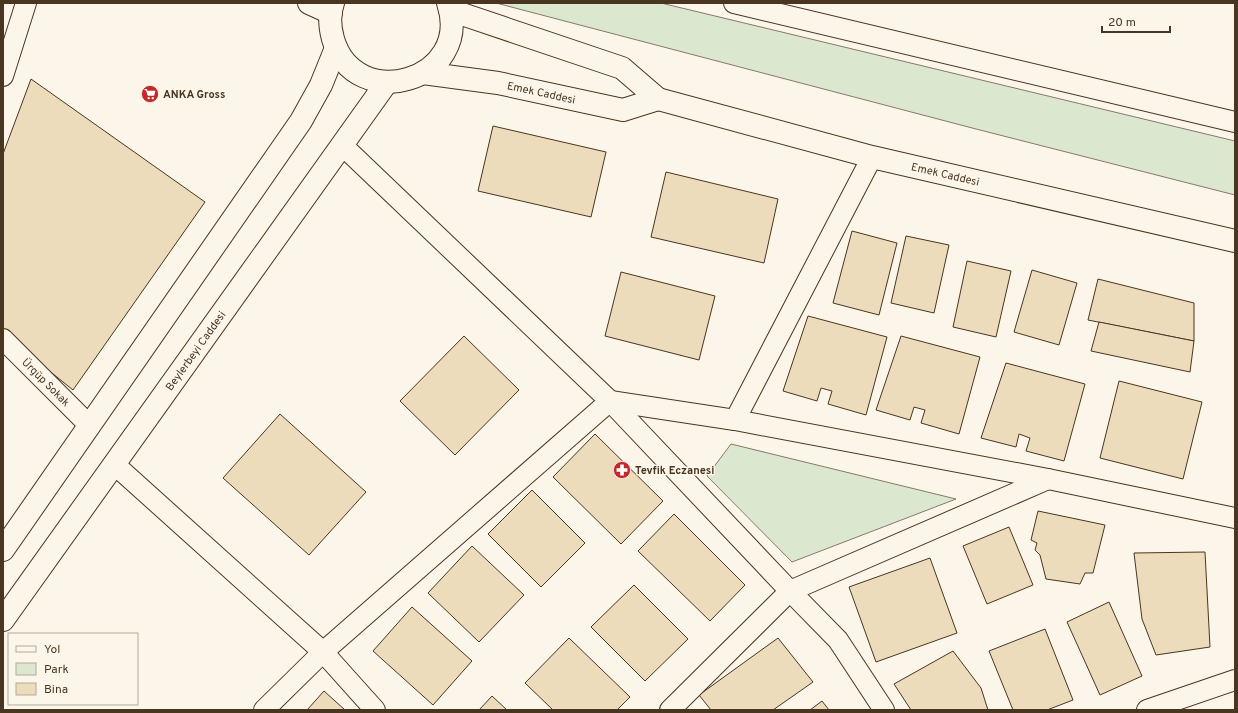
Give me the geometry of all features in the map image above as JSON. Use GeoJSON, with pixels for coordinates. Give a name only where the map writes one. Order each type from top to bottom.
{"type":"FeatureCollection","features":[{"type":"Feature","properties":{"kind":"street"},"geometry":{"type":"LineString","coordinates":[[3,76],[26,3]]}},
{"type":"Feature","properties":{"kind":"street","name":"Emek Caddesi"},"geometry":{"type":"LineString","coordinates":[[309,3],[332,8],[330,29],[336,48],[347,64],[362,76],[381,82],[400,82],[419,76],[435,64],[446,49],[452,30],[449,7],[622,68],[658,99],[872,157],[1235,241]]}},
{"type":"Feature","properties":{"kind":"street"},"geometry":{"type":"LineString","coordinates":[[734,3],[1235,122]]}},
{"type":"Feature","properties":{"kind":"street"},"geometry":{"type":"LineString","coordinates":[[3,550],[301,121],[321,85],[336,48]]}},
{"type":"Feature","properties":{"kind":"street","name":"Emek Caddesi"},"geometry":{"type":"LineString","coordinates":[[423,73],[498,84],[623,110],[658,99]]}},
{"type":"Feature","properties":{"kind":"street","name":"Beylerbeyi Caddesi"},"geometry":{"type":"LineString","coordinates":[[3,620],[387,82]]}},
{"type":"Feature","properties":{"kind":"street"},"geometry":{"type":"LineString","coordinates":[[342,145],[610,401],[838,640],[884,710]]}},
{"type":"Feature","properties":{"kind":"street"},"geometry":{"type":"LineString","coordinates":[[735,420],[872,157]]}},
{"type":"Feature","properties":{"kind":"street","name":"Ürgüp Sokak"},"geometry":{"type":"LineString","coordinates":[[3,339],[90,426]]}},
{"type":"Feature","properties":{"kind":"street"},"geometry":{"type":"LineString","coordinates":[[264,710],[323,652],[610,401],[735,420],[1048,480],[1235,518]]}},
{"type":"Feature","properties":{"kind":"street"},"geometry":{"type":"LineString","coordinates":[[114,464],[323,652],[375,710]]}},
{"type":"Feature","properties":{"kind":"street"},"geometry":{"type":"LineString","coordinates":[[670,710],[790,591],[1048,480]]}},
{"type":"Feature","properties":{"kind":"street"},"geometry":{"type":"LineString","coordinates":[[1147,710],[1235,680]]}},
{"type":"Feature","properties":{"kind":"green space"},"geometry":{"type":"Polygon","coordinates":[[[496,3],[661,3],[1235,141],[1235,195],[976,129],[496,3]]]}},
{"type":"Feature","properties":{"kind":"green space"},"geometry":{"type":"Polygon","coordinates":[[[731,444],[956,499],[792,562],[707,476],[731,444]]]}},
{"type":"Feature","properties":{"kind":"building"},"geometry":{"type":"Polygon","coordinates":[[[31,79],[205,202],[73,390],[32,357],[3,328],[3,154],[31,79]]]}},
{"type":"Feature","properties":{"kind":"building"},"geometry":{"type":"Polygon","coordinates":[[[493,126],[606,152],[591,217],[478,191],[493,126]]]}},
{"type":"Feature","properties":{"kind":"building"},"geometry":{"type":"Polygon","coordinates":[[[666,172],[778,199],[764,263],[651,237],[666,172]]]}},
{"type":"Feature","properties":{"kind":"building"},"geometry":{"type":"Polygon","coordinates":[[[852,231],[897,243],[879,315],[833,303],[852,231]]]}},
{"type":"Feature","properties":{"kind":"building"},"geometry":{"type":"Polygon","coordinates":[[[906,236],[949,245],[934,313],[891,303],[906,236]]]}},
{"type":"Feature","properties":{"kind":"building"},"geometry":{"type":"Polygon","coordinates":[[[967,261],[1011,271],[996,337],[953,327],[967,261]]]}},
{"type":"Feature","properties":{"kind":"building"},"geometry":{"type":"Polygon","coordinates":[[[1032,270],[1077,283],[1059,345],[1014,332],[1032,270]]]}},
{"type":"Feature","properties":{"kind":"building"},"geometry":{"type":"Polygon","coordinates":[[[621,272],[715,296],[699,360],[605,336],[621,272]]]}},
{"type":"Feature","properties":{"kind":"building"},"geometry":{"type":"Polygon","coordinates":[[[1098,279],[1194,303],[1194,341],[1088,320],[1098,279]]]}},
{"type":"Feature","properties":{"kind":"building"},"geometry":{"type":"Polygon","coordinates":[[[808,316],[887,337],[866,415],[828,404],[832,391],[821,388],[817,401],[783,391],[808,316]]]}},
{"type":"Feature","properties":{"kind":"building"},"geometry":{"type":"Polygon","coordinates":[[[1099,322],[1194,341],[1190,372],[1091,351],[1099,322]]]}},
{"type":"Feature","properties":{"kind":"building"},"geometry":{"type":"Polygon","coordinates":[[[464,336],[519,390],[455,455],[400,401],[464,336]]]}},
{"type":"Feature","properties":{"kind":"building"},"geometry":{"type":"Polygon","coordinates":[[[901,336],[980,357],[959,434],[921,423],[925,410],[914,407],[910,420],[876,410],[901,336]]]}},
{"type":"Feature","properties":{"kind":"building"},"geometry":{"type":"Polygon","coordinates":[[[1006,363],[1085,384],[1064,461],[1026,451],[1030,438],[1019,434],[1016,447],[981,438],[1006,363]]]}},
{"type":"Feature","properties":{"kind":"building"},"geometry":{"type":"Polygon","coordinates":[[[1119,381],[1202,402],[1183,479],[1100,458],[1119,381]]]}},
{"type":"Feature","properties":{"kind":"building"},"geometry":{"type":"Polygon","coordinates":[[[280,414],[366,492],[309,555],[223,478],[280,414]]]}},
{"type":"Feature","properties":{"kind":"building"},"geometry":{"type":"Polygon","coordinates":[[[595,434],[663,501],[621,544],[553,477],[595,434]]]}},
{"type":"Feature","properties":{"kind":"building"},"geometry":{"type":"Polygon","coordinates":[[[532,490],[585,543],[541,587],[488,534],[532,490]]]}},
{"type":"Feature","properties":{"kind":"building"},"geometry":{"type":"Polygon","coordinates":[[[1038,511],[1105,525],[1093,573],[1085,573],[1080,584],[1046,579],[1040,555],[1035,550],[1037,543],[1031,540],[1038,511]]]}},
{"type":"Feature","properties":{"kind":"building"},"geometry":{"type":"Polygon","coordinates":[[[674,514],[745,585],[710,621],[638,551],[674,514]]]}},
{"type":"Feature","properties":{"kind":"building"},"geometry":{"type":"Polygon","coordinates":[[[1009,527],[1033,585],[987,604],[963,546],[1009,527]]]}},
{"type":"Feature","properties":{"kind":"building"},"geometry":{"type":"Polygon","coordinates":[[[472,546],[524,595],[479,642],[428,593],[472,546]]]}},
{"type":"Feature","properties":{"kind":"building"},"geometry":{"type":"Polygon","coordinates":[[[1205,552],[1210,647],[1156,655],[1142,619],[1134,553],[1205,552]]]}},
{"type":"Feature","properties":{"kind":"building"},"geometry":{"type":"Polygon","coordinates":[[[930,558],[957,633],[876,662],[849,587],[930,558]]]}},
{"type":"Feature","properties":{"kind":"building"},"geometry":{"type":"Polygon","coordinates":[[[634,585],[688,639],[645,681],[591,627],[634,585]]]}},
{"type":"Feature","properties":{"kind":"building"},"geometry":{"type":"Polygon","coordinates":[[[1109,602],[1142,676],[1100,695],[1067,622],[1109,602]]]}},
{"type":"Feature","properties":{"kind":"building"},"geometry":{"type":"Polygon","coordinates":[[[412,607],[472,661],[433,705],[373,651],[412,607]]]}},
{"type":"Feature","properties":{"kind":"building"},"geometry":{"type":"Polygon","coordinates":[[[1045,629],[1073,700],[1047,710],[1013,710],[989,651],[1045,629]]]}},
{"type":"Feature","properties":{"kind":"building"},"geometry":{"type":"Polygon","coordinates":[[[569,638],[630,697],[617,710],[553,710],[525,683],[569,638]]]}},
{"type":"Feature","properties":{"kind":"building"},"geometry":{"type":"Polygon","coordinates":[[[778,638],[813,682],[773,710],[711,710],[699,695],[778,638]]]}},
{"type":"Feature","properties":{"kind":"building"},"geometry":{"type":"Polygon","coordinates":[[[953,651],[981,688],[988,710],[911,710],[894,684],[953,651]]]}},
{"type":"Feature","properties":{"kind":"building"},"geometry":{"type":"Polygon","coordinates":[[[324,691],[345,710],[307,710],[324,691]]]}},
{"type":"Feature","properties":{"kind":"building"},"geometry":{"type":"Polygon","coordinates":[[[492,696],[507,710],[479,710],[492,696]]]}},
{"type":"Feature","properties":{"kind":"building"},"geometry":{"type":"Polygon","coordinates":[[[822,701],[829,710],[810,710],[822,701]]]}},
{"type":"Feature","properties":{"kind":"place","name":"ANKA Gross"},"geometry":{"type":"Point","coordinates":[150,94]}},
{"type":"Feature","properties":{"kind":"place","name":"Tevfik Eczanesi"},"geometry":{"type":"Point","coordinates":[622,470]}}]}
